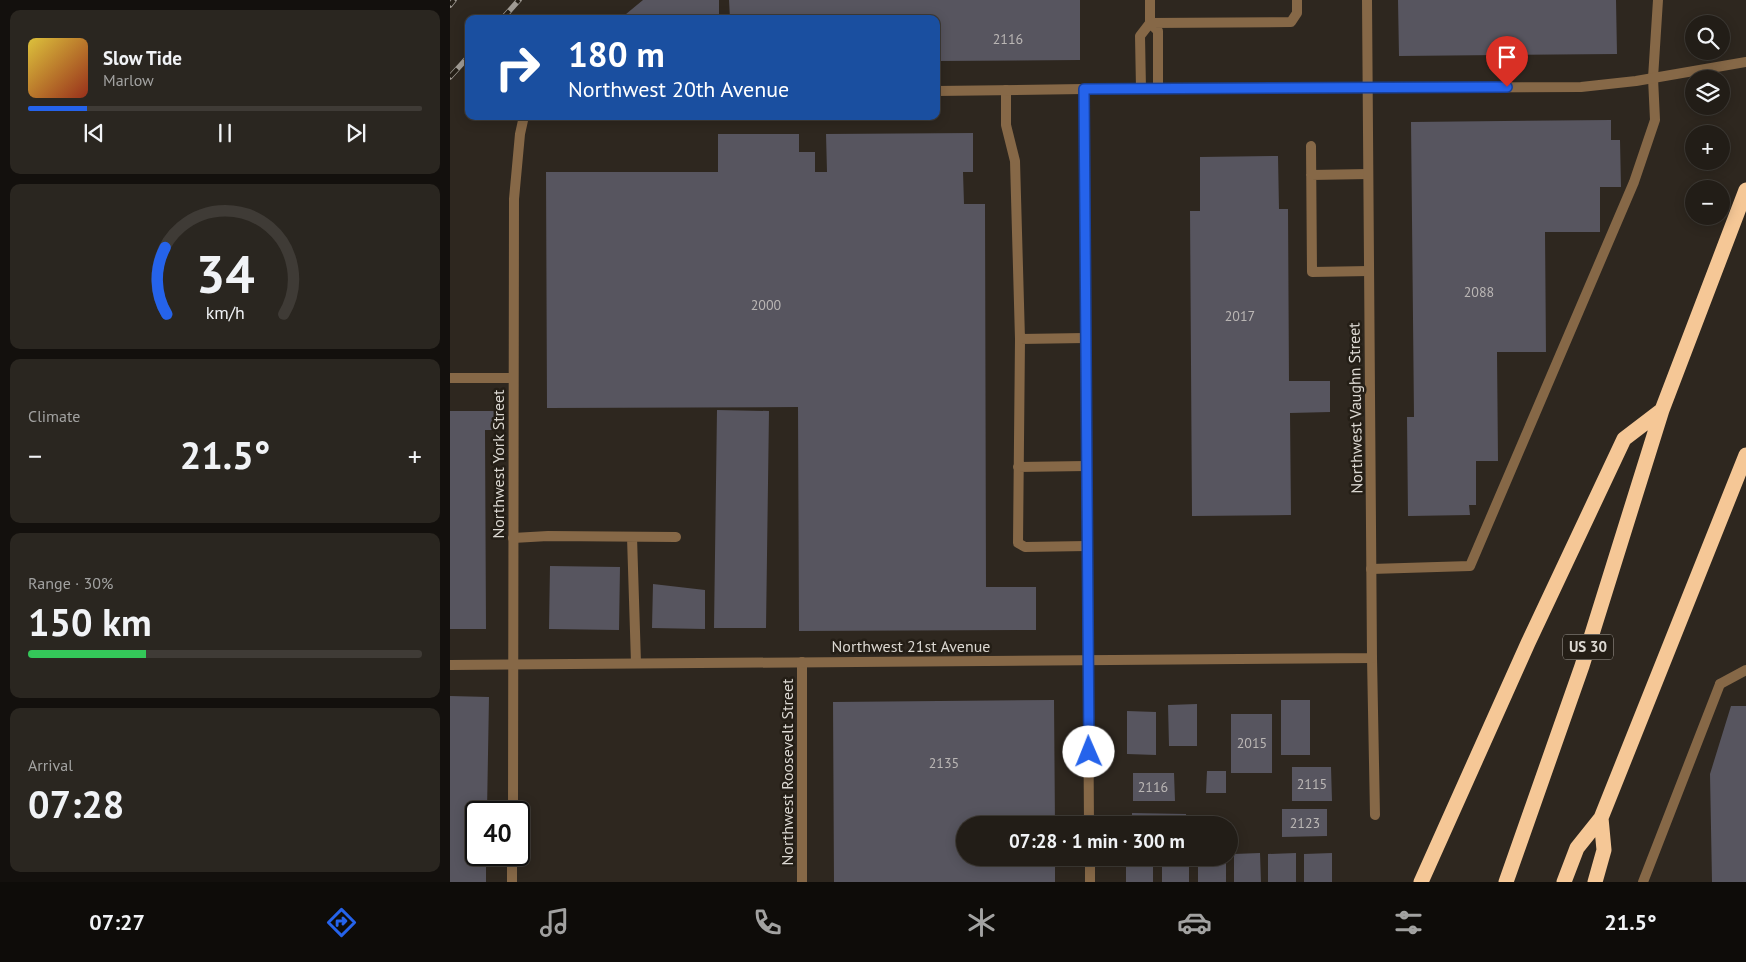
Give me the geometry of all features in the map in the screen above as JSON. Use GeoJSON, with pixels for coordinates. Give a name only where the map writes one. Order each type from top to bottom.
{"type":"FeatureCollection","features":[{"type":"Feature","properties":{"kind":"highway","name":"US 30"},"geometry":{"type":"LineString","coordinates":[[1506,882],[1582,666],[1662,410],[1745,192]]}},
{"type":"Feature","properties":{"kind":"highway"},"geometry":{"type":"LineString","coordinates":[[1421,882],[1528,643],[1624,439],[1662,410]]}},
{"type":"Feature","properties":{"kind":"highway"},"geometry":{"type":"LineString","coordinates":[[1564,882],[1577,848],[1601,818],[1746,455]]}},
{"type":"Feature","properties":{"kind":"highway"},"geometry":{"type":"LineString","coordinates":[[1595,882],[1604,850],[1601,818]]}},
{"type":"Feature","properties":{"kind":"street"},"geometry":{"type":"LineString","coordinates":[[1141,89],[1140,36],[1150,23],[1150,0]]}},
{"type":"Feature","properties":{"kind":"street"},"geometry":{"type":"LineString","coordinates":[[1150,23],[1291,22],[1297,13],[1297,0]]}},
{"type":"Feature","properties":{"kind":"street","name":"Northwest Vaughn Street"},"geometry":{"type":"LineString","coordinates":[[1367,0],[1371,569],[1375,815]]}},
{"type":"Feature","properties":{"kind":"street"},"geometry":{"type":"LineString","coordinates":[[1371,569],[1470,566],[1634,182],[1655,120],[1653,78],[1658,0]]}},
{"type":"Feature","properties":{"kind":"street"},"geometry":{"type":"LineString","coordinates":[[1150,23],[1158,32],[1158,89]]}},
{"type":"Feature","properties":{"kind":"street"},"geometry":{"type":"LineString","coordinates":[[940,91],[1581,87],[1614,84],[1746,62]]}},
{"type":"Feature","properties":{"kind":"street"},"geometry":{"type":"LineString","coordinates":[[1084,89],[1089,816]]}},
{"type":"Feature","properties":{"kind":"street"},"geometry":{"type":"LineString","coordinates":[[1006,90],[1006,125],[1015,161],[1020,338],[1018,543],[1025,547],[1087,546]]}},
{"type":"Feature","properties":{"kind":"street","name":"Northwest York Street"},"geometry":{"type":"LineString","coordinates":[[513,801],[514,198],[518,150],[523,120]]}},
{"type":"Feature","properties":{"kind":"street"},"geometry":{"type":"LineString","coordinates":[[1311,146],[1312,272],[1369,271]]}},
{"type":"Feature","properties":{"kind":"street"},"geometry":{"type":"LineString","coordinates":[[1311,175],[1368,174]]}},
{"type":"Feature","properties":{"kind":"street"},"geometry":{"type":"LineString","coordinates":[[1020,338],[1086,338]]}},
{"type":"Feature","properties":{"kind":"street"},"geometry":{"type":"LineString","coordinates":[[450,378],[513,378]]}},
{"type":"Feature","properties":{"kind":"street"},"geometry":{"type":"LineString","coordinates":[[1018,467],[1086,466]]}},
{"type":"Feature","properties":{"kind":"street"},"geometry":{"type":"LineString","coordinates":[[513,538],[548,536],[676,537]]}},
{"type":"Feature","properties":{"kind":"street"},"geometry":{"type":"LineString","coordinates":[[632,536],[636,663]]}},
{"type":"Feature","properties":{"kind":"street","name":"Northwest 21st Avenue"},"geometry":{"type":"LineString","coordinates":[[450,665],[1372,658]]}},
{"type":"Feature","properties":{"kind":"street","name":"Northwest Roosevelt Street"},"geometry":{"type":"LineString","coordinates":[[802,662],[802,882]]}},
{"type":"Feature","properties":{"kind":"street"},"geometry":{"type":"LineString","coordinates":[[1643,882],[1720,684],[1746,670]]}},
{"type":"Feature","properties":{"kind":"street"},"geometry":{"type":"LineString","coordinates":[[512,866],[512,882]]}},
{"type":"Feature","properties":{"kind":"street"},"geometry":{"type":"LineString","coordinates":[[1090,866],[1090,882]]}},
{"type":"Feature","properties":{"kind":"building"},"geometry":{"type":"Polygon","coordinates":[[[643,0],[719,0],[719,15],[625,15],[643,0]]]}},
{"type":"Feature","properties":{"kind":"building"},"geometry":{"type":"Polygon","coordinates":[[[729,0],[1080,0],[1080,60],[940,61],[940,15],[730,15],[729,0]]]}},
{"type":"Feature","properties":{"kind":"building"},"geometry":{"type":"Polygon","coordinates":[[[1398,0],[1616,0],[1617,54],[1399,56],[1398,0]]]}},
{"type":"Feature","properties":{"kind":"building"},"geometry":{"type":"Polygon","coordinates":[[[1611,120],[1611,140],[1620,140],[1621,187],[1600,187],[1600,232],[1545,232],[1546,352],[1497,352],[1498,461],[1476,461],[1476,505],[1469,505],[1470,515],[1408,516],[1407,417],[1414,417],[1411,122],[1611,120]]]}},
{"type":"Feature","properties":{"kind":"building"},"geometry":{"type":"Polygon","coordinates":[[[973,133],[973,172],[963,172],[964,204],[985,204],[986,587],[1036,587],[1036,630],[799,631],[798,407],[547,408],[546,172],[718,172],[718,134],[799,134],[799,152],[815,152],[815,172],[827,172],[826,134],[973,133]]]}},
{"type":"Feature","properties":{"kind":"building"},"geometry":{"type":"Polygon","coordinates":[[[1278,156],[1279,209],[1288,209],[1289,381],[1330,381],[1330,412],[1290,413],[1291,515],[1192,516],[1190,211],[1200,211],[1200,157],[1278,156]]]}},
{"type":"Feature","properties":{"kind":"building"},"geometry":{"type":"Polygon","coordinates":[[[717,410],[769,411],[766,628],[714,628],[717,410]]]}},
{"type":"Feature","properties":{"kind":"building"},"geometry":{"type":"Polygon","coordinates":[[[450,411],[494,411],[494,430],[485,430],[486,629],[450,629],[450,411]]]}},
{"type":"Feature","properties":{"kind":"building"},"geometry":{"type":"Polygon","coordinates":[[[550,566],[620,567],[619,630],[549,629],[550,566]]]}},
{"type":"Feature","properties":{"kind":"building"},"geometry":{"type":"Polygon","coordinates":[[[653,584],[705,590],[705,629],[652,628],[653,584]]]}},
{"type":"Feature","properties":{"kind":"building"},"geometry":{"type":"Polygon","coordinates":[[[450,696],[489,697],[487,801],[465,801],[465,866],[486,866],[486,882],[450,882],[450,696]]]}},
{"type":"Feature","properties":{"kind":"building"},"geometry":{"type":"Polygon","coordinates":[[[1054,700],[1055,816],[956,816],[956,866],[1055,866],[1055,882],[834,882],[833,702],[1054,700]]]}},
{"type":"Feature","properties":{"kind":"building"},"geometry":{"type":"Polygon","coordinates":[[[1281,700],[1310,700],[1310,755],[1281,755],[1281,700]]]}},
{"type":"Feature","properties":{"kind":"building"},"geometry":{"type":"Polygon","coordinates":[[[1197,704],[1197,746],[1169,746],[1168,705],[1197,704]]]}},
{"type":"Feature","properties":{"kind":"building"},"geometry":{"type":"Polygon","coordinates":[[[1731,706],[1746,706],[1746,882],[1712,882],[1710,774],[1731,706]]]}},
{"type":"Feature","properties":{"kind":"building"},"geometry":{"type":"Polygon","coordinates":[[[1127,711],[1156,712],[1156,755],[1127,754],[1127,711]]]}},
{"type":"Feature","properties":{"kind":"building"},"geometry":{"type":"Polygon","coordinates":[[[1231,714],[1272,714],[1272,773],[1231,773],[1231,714]]]}},
{"type":"Feature","properties":{"kind":"building"},"geometry":{"type":"Polygon","coordinates":[[[1292,767],[1331,767],[1332,801],[1292,801],[1292,767]]]}},
{"type":"Feature","properties":{"kind":"building"},"geometry":{"type":"Polygon","coordinates":[[[1207,771],[1226,771],[1226,793],[1206,793],[1207,771]]]}},
{"type":"Feature","properties":{"kind":"building"},"geometry":{"type":"Polygon","coordinates":[[[1133,773],[1174,773],[1175,801],[1133,801],[1133,773]]]}},
{"type":"Feature","properties":{"kind":"building"},"geometry":{"type":"Polygon","coordinates":[[[1282,809],[1327,809],[1327,836],[1282,837],[1282,809]]]}},
{"type":"Feature","properties":{"kind":"building"},"geometry":{"type":"Polygon","coordinates":[[[1132,813],[1186,814],[1186,816],[1132,816],[1132,813]]]}},
{"type":"Feature","properties":{"kind":"building"},"geometry":{"type":"Polygon","coordinates":[[[1260,853],[1261,882],[1234,882],[1234,866],[1238,866],[1238,854],[1260,853]]]}},
{"type":"Feature","properties":{"kind":"building"},"geometry":{"type":"Polygon","coordinates":[[[1296,853],[1296,882],[1268,882],[1268,854],[1296,853]]]}},
{"type":"Feature","properties":{"kind":"building"},"geometry":{"type":"Polygon","coordinates":[[[1332,853],[1332,882],[1304,882],[1304,854],[1332,853]]]}},
{"type":"Feature","properties":{"kind":"building"},"geometry":{"type":"Polygon","coordinates":[[[1126,866],[1153,866],[1153,882],[1126,882],[1126,866]]]}},
{"type":"Feature","properties":{"kind":"building"},"geometry":{"type":"Polygon","coordinates":[[[1162,866],[1189,866],[1189,882],[1162,882],[1162,866]]]}},
{"type":"Feature","properties":{"kind":"building"},"geometry":{"type":"Polygon","coordinates":[[[1198,866],[1226,866],[1226,882],[1198,882],[1198,866]]]}},
{"type":"Feature","properties":{"kind":"railway"},"geometry":{"type":"LineString","coordinates":[[450,5],[454,0]]}},
{"type":"Feature","properties":{"kind":"railway"},"geometry":{"type":"LineString","coordinates":[[506,15],[519,0]]}},
{"type":"Feature","properties":{"kind":"railway"},"geometry":{"type":"LineString","coordinates":[[450,77],[465,60]]}},
{"type":"Feature","properties":{"kind":"route"},"geometry":{"type":"LineString","coordinates":[[1089,752],[1084,89],[1507,87]]}}]}
